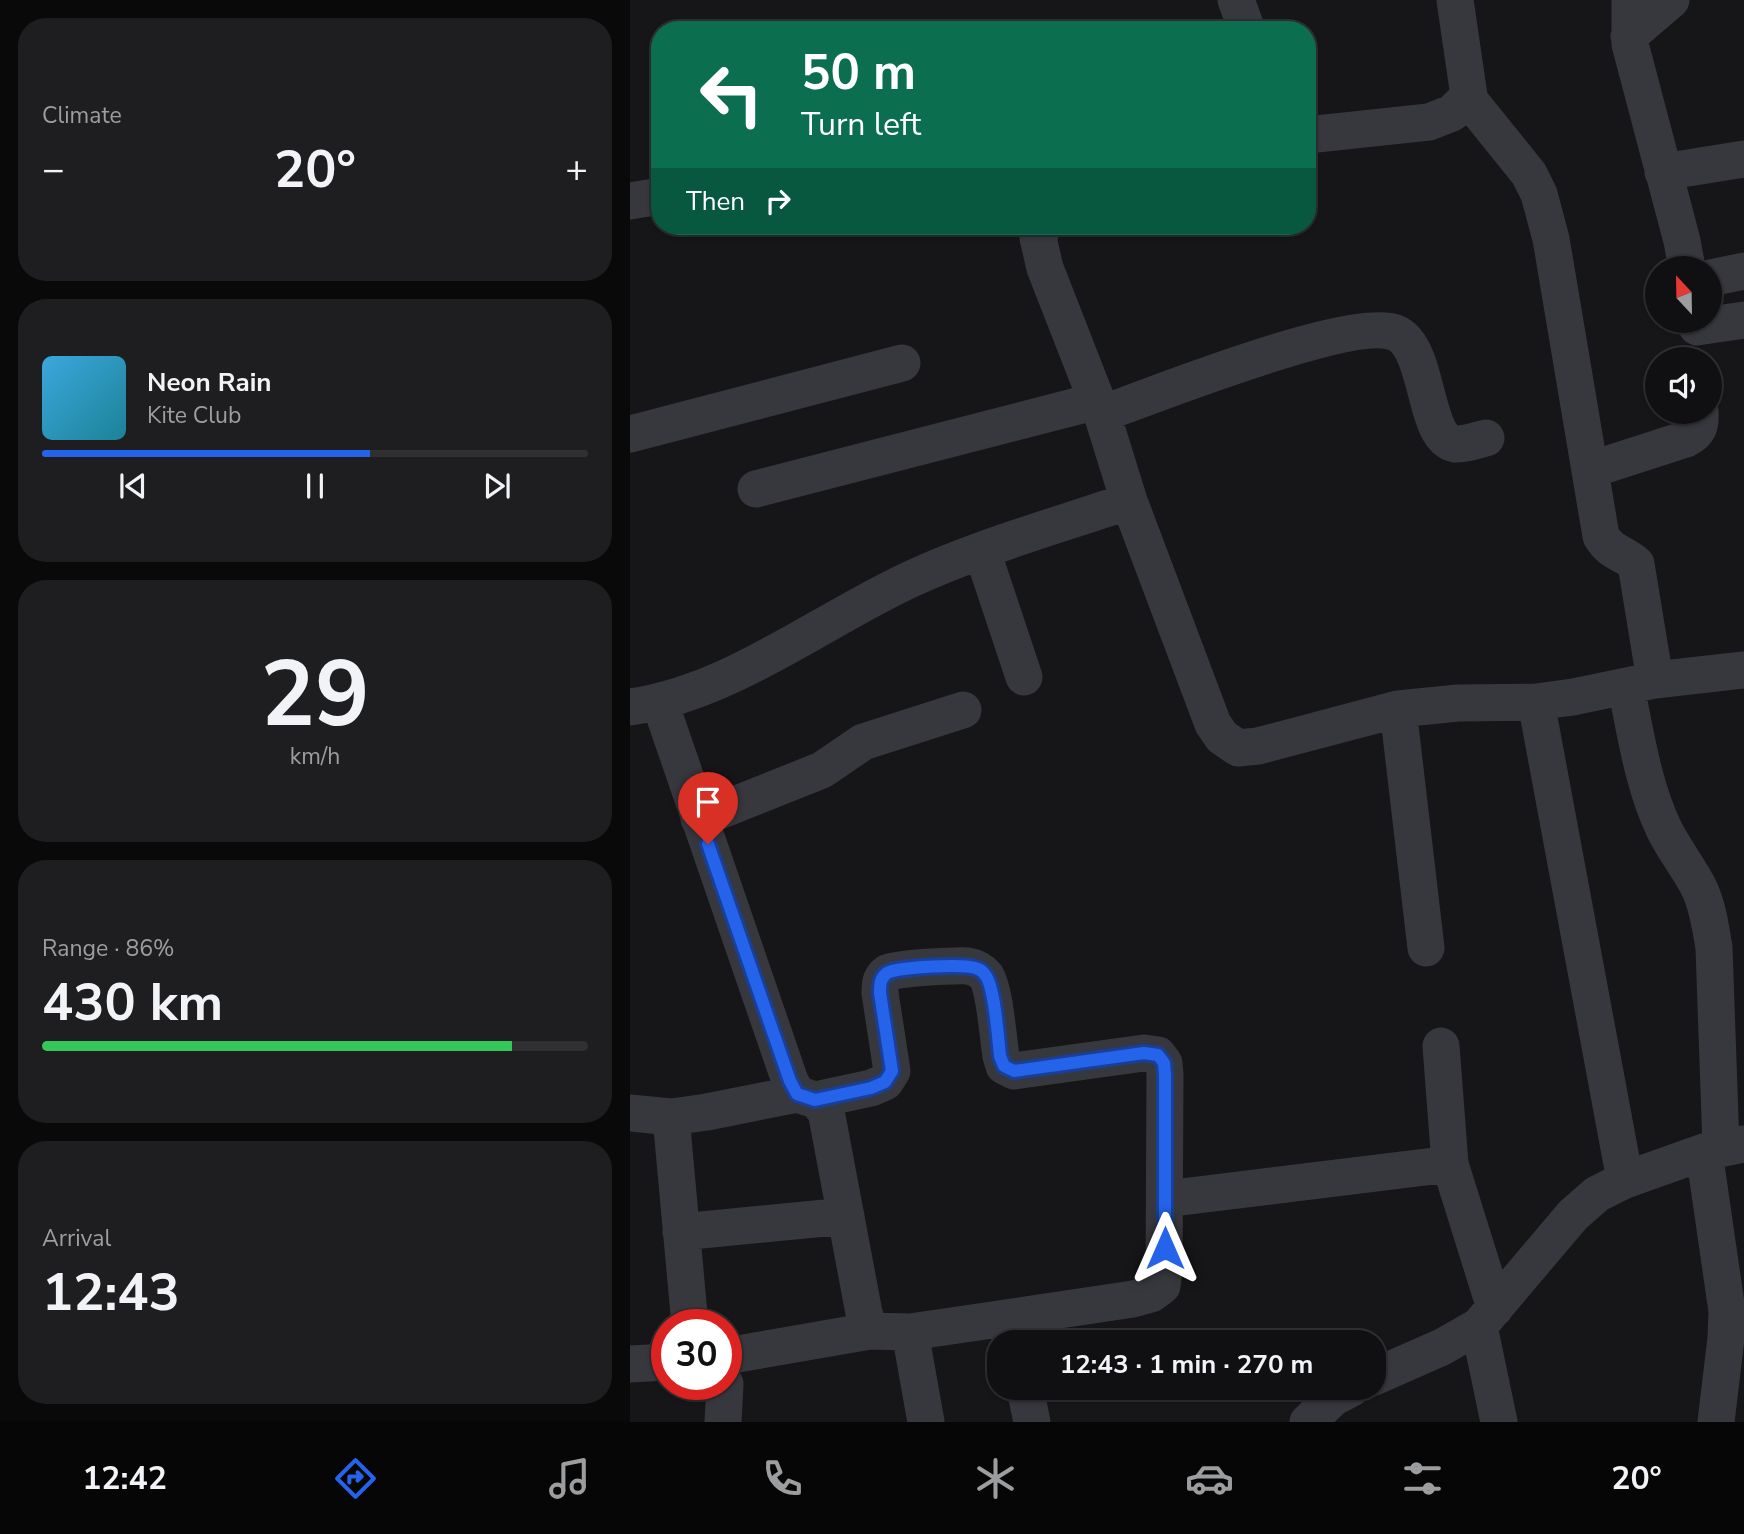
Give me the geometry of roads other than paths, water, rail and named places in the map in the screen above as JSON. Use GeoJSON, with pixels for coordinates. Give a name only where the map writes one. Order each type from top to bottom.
{"type":"FeatureCollection","features":[{"type":"Feature","properties":{"kind":"street"},"geometry":{"type":"LineString","coordinates":[[1236,0],[1244,21]]}},
{"type":"Feature","properties":{"kind":"street"},"geometry":{"type":"LineString","coordinates":[[1455,0],[1467,97],[1529,174],[1539,194],[1551,239],[1601,536],[1614,552],[1627,556],[1636,564],[1641,761],[1664,829],[1700,891],[1710,920],[1714,948],[1723,1147],[1727,1311],[1716,1422]]}},
{"type":"Feature","properties":{"kind":"street"},"geometry":{"type":"LineString","coordinates":[[1671,0],[1630,18],[1630,44],[1684,256]]}},
{"type":"Feature","properties":{"kind":"street"},"geometry":{"type":"LineString","coordinates":[[1316,134],[1429,122],[1452,113],[1467,97]]}},
{"type":"Feature","properties":{"kind":"street"},"geometry":{"type":"LineString","coordinates":[[1663,172],[1744,159]]}},
{"type":"Feature","properties":{"kind":"street"},"geometry":{"type":"LineString","coordinates":[[630,201],[651,198]]}},
{"type":"Feature","properties":{"kind":"street"},"geometry":{"type":"LineString","coordinates":[[1039,235],[1045,268],[1100,408],[1129,500],[1213,723],[1222,737],[1238,748],[1258,746],[1398,709],[1448,704],[1536,702],[1744,670]]}},
{"type":"Feature","properties":{"kind":"street"},"geometry":{"type":"LineString","coordinates":[[1722,276],[1744,271]]}},
{"type":"Feature","properties":{"kind":"street"},"geometry":{"type":"LineString","coordinates":[[1697,335],[1744,320]]}},
{"type":"Feature","properties":{"kind":"street"},"geometry":{"type":"LineString","coordinates":[[756,488],[1100,408],[1282,350],[1346,334],[1384,330],[1398,334],[1410,344],[1438,429],[1445,440],[1456,444],[1486,438]]}},
{"type":"Feature","properties":{"kind":"street"},"geometry":{"type":"LineString","coordinates":[[630,433],[902,363]]}},
{"type":"Feature","properties":{"kind":"street"},"geometry":{"type":"LineString","coordinates":[[1590,470],[1686,439],[1695,434],[1700,424]]}},
{"type":"Feature","properties":{"kind":"street"},"geometry":{"type":"LineString","coordinates":[[870,1331],[864,1313],[826,1111],[790,1081],[699,819],[645,705],[748,666],[906,581],[943,565],[1129,500]]}},
{"type":"Feature","properties":{"kind":"street"},"geometry":{"type":"LineString","coordinates":[[982,551],[1024,677]]}},
{"type":"Feature","properties":{"kind":"street"},"geometry":{"type":"LineString","coordinates":[[1536,702],[1625,1180]]}},
{"type":"Feature","properties":{"kind":"street"},"geometry":{"type":"LineString","coordinates":[[1398,709],[1426,948]]}},
{"type":"Feature","properties":{"kind":"street"},"geometry":{"type":"LineString","coordinates":[[699,819],[822,770],[863,742],[963,710]]}},
{"type":"Feature","properties":{"kind":"street"},"geometry":{"type":"LineString","coordinates":[[630,1113],[671,1117],[871,1088],[885,1082],[892,1071],[880,981],[886,974],[898,970],[966,966],[978,969],[986,977],[991,989],[1000,1056],[1004,1066],[1014,1071],[1144,1053],[1158,1055],[1164,1063],[1165,1075],[1162,1286],[1151,1294],[1011,1330]]}},
{"type":"Feature","properties":{"kind":"street"},"geometry":{"type":"LineString","coordinates":[[1441,1046],[1450,1164],[1487,1317],[1499,1422]]}},
{"type":"Feature","properties":{"kind":"street"},"geometry":{"type":"LineString","coordinates":[[671,1117],[688,1309]]}},
{"type":"Feature","properties":{"kind":"street"},"geometry":{"type":"LineString","coordinates":[[1386,1372],[1442,1347],[1487,1317],[1573,1215],[1597,1194],[1625,1180],[1723,1147]]}},
{"type":"Feature","properties":{"kind":"street"},"geometry":{"type":"LineString","coordinates":[[1165,1199],[1450,1164]]}},
{"type":"Feature","properties":{"kind":"street"},"geometry":{"type":"LineString","coordinates":[[681,1232],[846,1216]]}},
{"type":"Feature","properties":{"kind":"street"},"geometry":{"type":"LineString","coordinates":[[742,1364],[870,1331],[987,1331]]}},
{"type":"Feature","properties":{"kind":"street"},"geometry":{"type":"LineString","coordinates":[[910,1332],[926,1422]]}},
{"type":"Feature","properties":{"kind":"street"},"geometry":{"type":"LineString","coordinates":[[630,1364],[651,1363]]}},
{"type":"Feature","properties":{"kind":"street"},"geometry":{"type":"LineString","coordinates":[[723,1422],[724,1400]]}},
{"type":"Feature","properties":{"kind":"street"},"geometry":{"type":"LineString","coordinates":[[1027,1400],[1032,1422]]}},
{"type":"Feature","properties":{"kind":"street"},"geometry":{"type":"LineString","coordinates":[[1308,1422],[1331,1400]]}}]}
